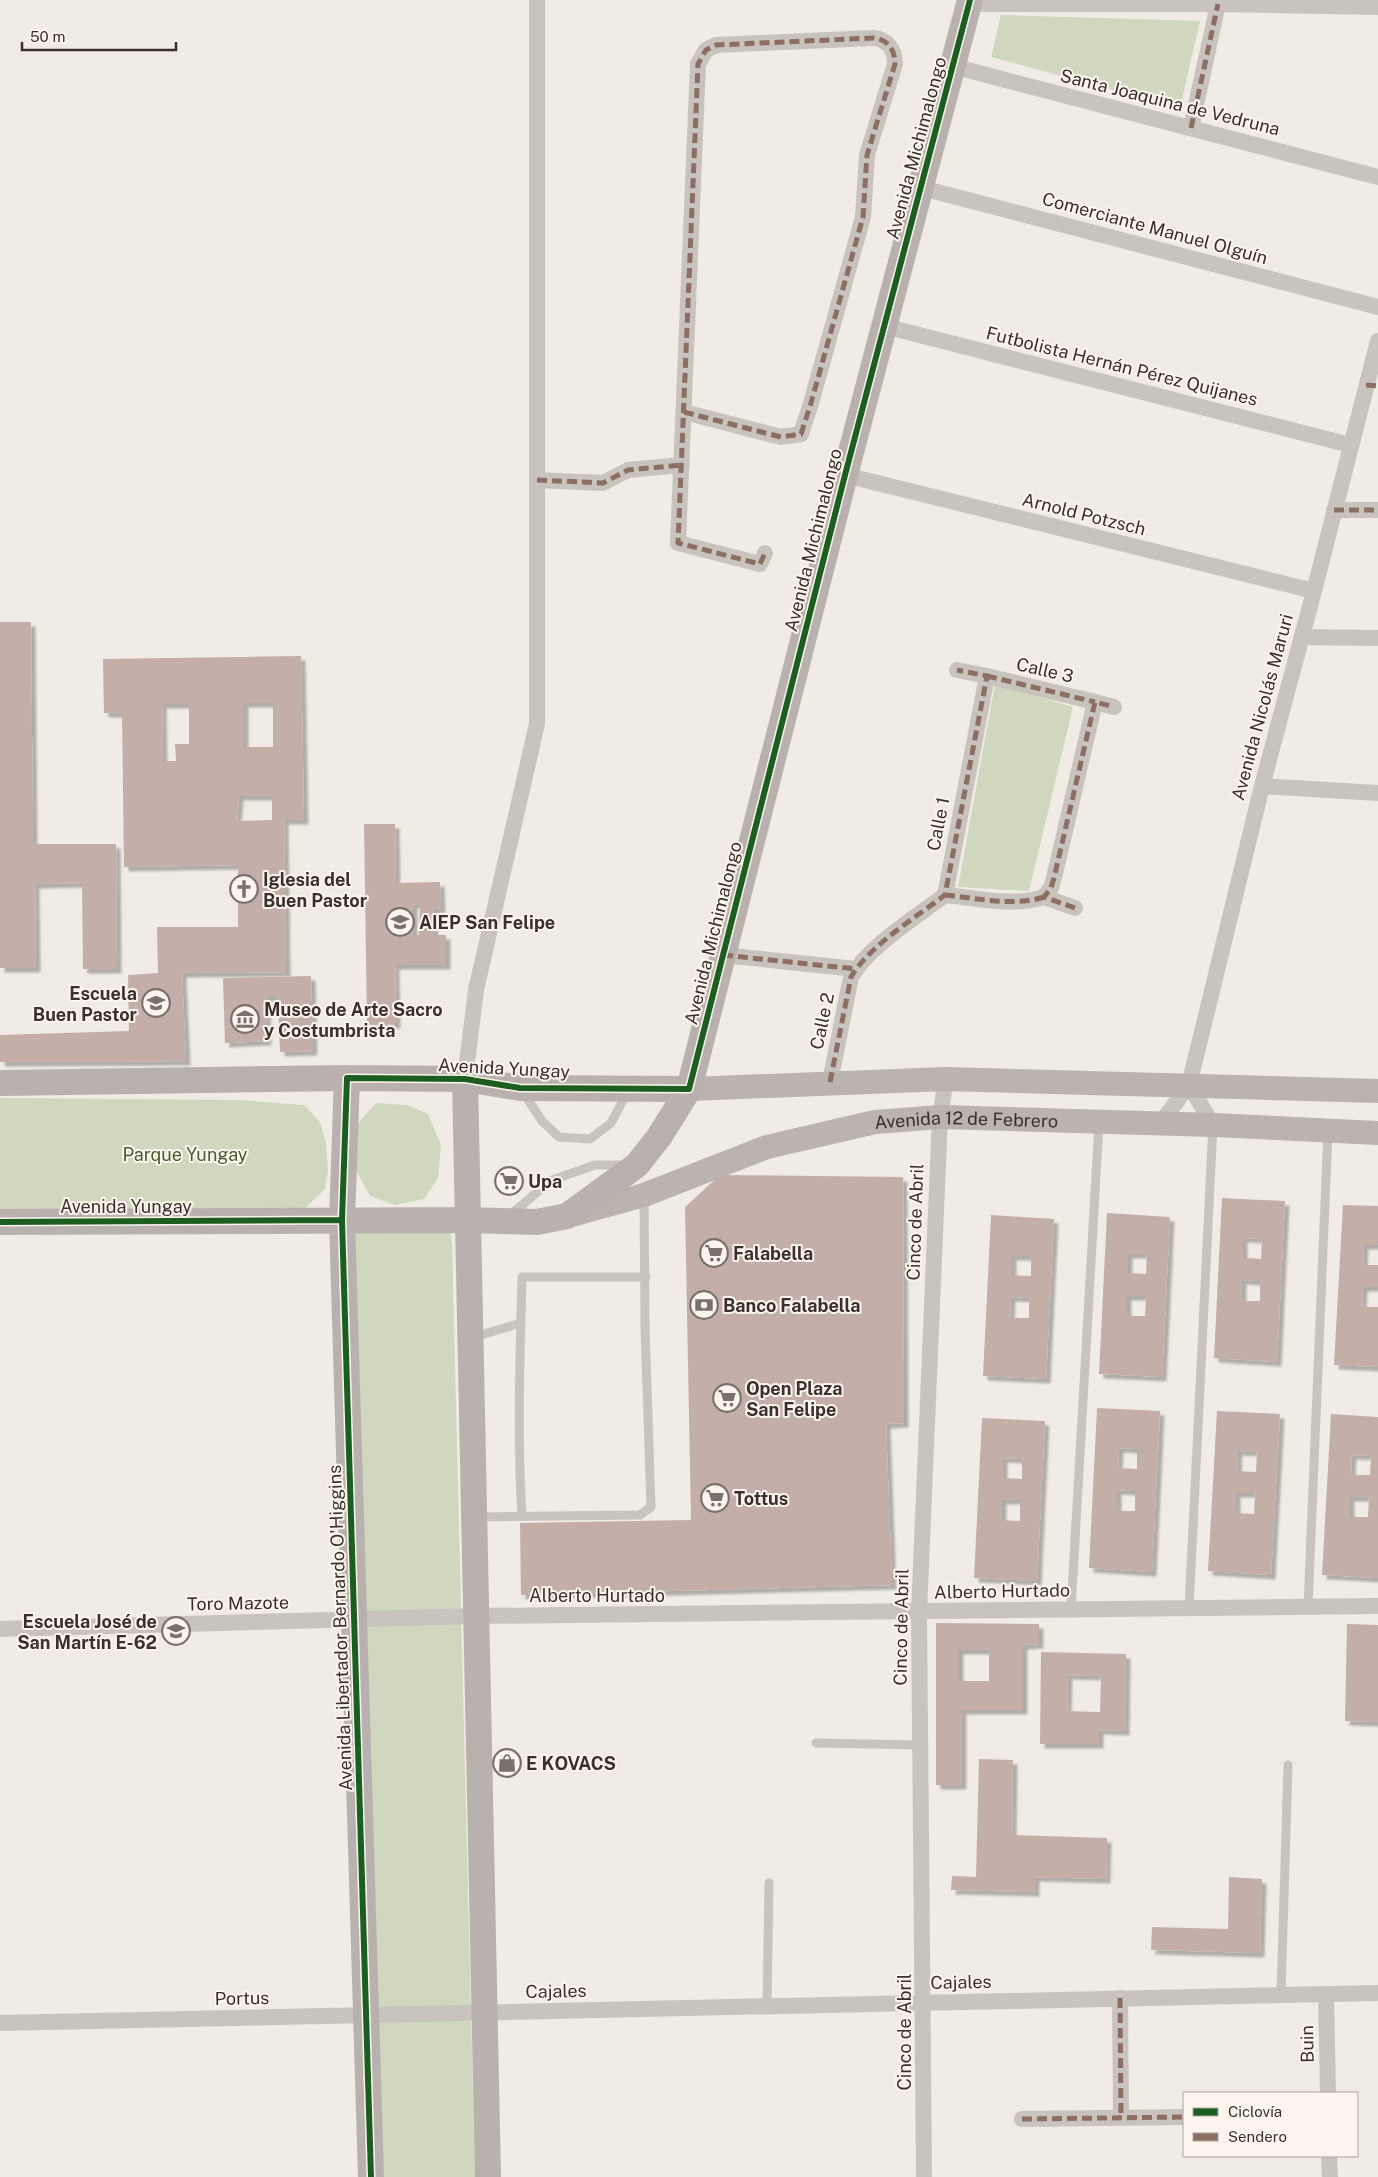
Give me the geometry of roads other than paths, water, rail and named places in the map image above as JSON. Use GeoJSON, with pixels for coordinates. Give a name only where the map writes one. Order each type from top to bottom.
{"type":"FeatureCollection","features":[{"type":"Feature","properties":{"kind":"main road","name":"Avenida Michimalongo"},"geometry":{"type":"LineString","coordinates":[[568,1216],[636,1165],[659,1137],[689,1089],[845,476],[922,188],[969,2]]}},
{"type":"Feature","properties":{"kind":"main road","name":"Avenida Yungay"},"geometry":{"type":"LineString","coordinates":[[0,1083],[347,1078],[465,1079],[520,1088],[630,1087],[689,1089]]}},
{"type":"Feature","properties":{"kind":"main road","name":"Avenida Libertador Bernardo O'Higgins"},"geometry":{"type":"LineString","coordinates":[[347,1078],[342,1220],[372,2177]]}},
{"type":"Feature","properties":{"kind":"main road"},"geometry":{"type":"LineString","coordinates":[[465,1079],[488,2177]]}},
{"type":"Feature","properties":{"kind":"main road","name":"Avenida Yungay"},"geometry":{"type":"LineString","coordinates":[[0,1222],[342,1220],[537,1222],[568,1216]]}},
{"type":"Feature","properties":{"kind":"street"},"geometry":{"type":"LineString","coordinates":[[465,1079],[476,990],[537,724],[537,0]]}},
{"type":"Feature","properties":{"kind":"street"},"geometry":{"type":"LineString","coordinates":[[969,2],[1378,7]]}},
{"type":"Feature","properties":{"kind":"street"},"geometry":{"type":"LineString","coordinates":[[1191,128],[1218,4]]}},
{"type":"Feature","properties":{"kind":"street"},"geometry":{"type":"LineString","coordinates":[[684,412],[780,437],[801,434],[863,217],[866,155],[894,64],[893,50],[884,41],[873,38],[716,45],[706,50],[700,57],[698,64],[678,543],[760,564],[765,553]]}},
{"type":"Feature","properties":{"kind":"street","name":"Santa Joaquina de Vedruna"},"geometry":{"type":"LineString","coordinates":[[952,66],[1378,176]]}},
{"type":"Feature","properties":{"kind":"street","name":"Comerciante Manuel Olguín"},"geometry":{"type":"LineString","coordinates":[[922,188],[1378,307]]}},
{"type":"Feature","properties":{"kind":"street","name":"Futbolista Hernán Pérez Quijanes"},"geometry":{"type":"LineString","coordinates":[[884,326],[1350,445]]}},
{"type":"Feature","properties":{"kind":"street","name":"Avenida Nicolás Maruri"},"geometry":{"type":"LineString","coordinates":[[1160,1124],[1189,1085],[1262,786],[1314,591],[1350,445],[1372,386],[1378,341]]}},
{"type":"Feature","properties":{"kind":"street"},"geometry":{"type":"LineString","coordinates":[[537,480],[603,483],[628,470],[682,465]]}},
{"type":"Feature","properties":{"kind":"street","name":"Arnold Potzsch"},"geometry":{"type":"LineString","coordinates":[[845,476],[1314,591]]}},
{"type":"Feature","properties":{"kind":"street"},"geometry":{"type":"LineString","coordinates":[[1334,510],[1378,510]]}},
{"type":"Feature","properties":{"kind":"street"},"geometry":{"type":"LineString","coordinates":[[1302,636],[1378,638]]}},
{"type":"Feature","properties":{"kind":"street"},"geometry":{"type":"LineString","coordinates":[[957,670],[987,676]]}},
{"type":"Feature","properties":{"kind":"street","name":"Calle 3"},"geometry":{"type":"LineString","coordinates":[[987,676],[1094,702]]}},
{"type":"Feature","properties":{"kind":"street","name":"Calle 1"},"geometry":{"type":"LineString","coordinates":[[945,895],[987,676]]}},
{"type":"Feature","properties":{"kind":"street"},"geometry":{"type":"LineString","coordinates":[[723,955],[856,969],[868,956],[945,895],[1017,902],[1031,902],[1044,897],[1051,888],[1054,878],[1094,702],[1114,707]]}},
{"type":"Feature","properties":{"kind":"street"},"geometry":{"type":"LineString","coordinates":[[1262,786],[1378,793]]}},
{"type":"Feature","properties":{"kind":"street"},"geometry":{"type":"LineString","coordinates":[[1044,897],[1075,908]]}},
{"type":"Feature","properties":{"kind":"street","name":"Calle 2"},"geometry":{"type":"LineString","coordinates":[[830,1082],[851,977],[856,969]]}},
{"type":"Feature","properties":{"kind":"street"},"geometry":{"type":"LineString","coordinates":[[689,1089],[946,1078],[1378,1091]]}},
{"type":"Feature","properties":{"kind":"street","name":"Cinco de Abril"},"geometry":{"type":"LineString","coordinates":[[924,2177],[924,2003],[919,1612],[940,1117],[946,1078]]}},
{"type":"Feature","properties":{"kind":"street"},"geometry":{"type":"LineString","coordinates":[[1189,1085],[1213,1125]]}},
{"type":"Feature","properties":{"kind":"street","name":"Avenida 12 de Febrero"},"geometry":{"type":"LineString","coordinates":[[568,1216],[644,1195],[767,1147],[875,1122],[940,1117],[1213,1125],[1378,1133]]}},
{"type":"Feature","properties":{"kind":"street","name":"Alberto Hurtado"},"geometry":{"type":"LineString","coordinates":[[476,1616],[1378,1606]]}},
{"type":"Feature","properties":{"kind":"street","name":"Toro Mazote"},"geometry":{"type":"LineString","coordinates":[[0,1629],[476,1616]]}},
{"type":"Feature","properties":{"kind":"street","name":"Cajales"},"geometry":{"type":"LineString","coordinates":[[485,2012],[1378,1993]]}},
{"type":"Feature","properties":{"kind":"street","name":"Buin"},"geometry":{"type":"LineString","coordinates":[[1326,1994],[1328,2092]]}},
{"type":"Feature","properties":{"kind":"street"},"geometry":{"type":"LineString","coordinates":[[1120,1998],[1121,2118]]}},
{"type":"Feature","properties":{"kind":"street","name":"Portus"},"geometry":{"type":"LineString","coordinates":[[0,2023],[485,2012]]}},
{"type":"Feature","properties":{"kind":"street"},"geometry":{"type":"LineString","coordinates":[[1022,2119],[1183,2117]]}},
{"type":"Feature","properties":{"kind":"street"},"geometry":{"type":"LineString","coordinates":[[1329,2157],[1330,2177]]}},
{"type":"Feature","properties":{"kind":"lane"},"geometry":{"type":"LineString","coordinates":[[520,1088],[542,1121],[559,1137],[590,1140],[611,1123],[630,1087]]}},
{"type":"Feature","properties":{"kind":"lane"},"geometry":{"type":"LineString","coordinates":[[1072,1610],[1098,1123]]}},
{"type":"Feature","properties":{"kind":"lane"},"geometry":{"type":"LineString","coordinates":[[1190,1608],[1213,1125]]}},
{"type":"Feature","properties":{"kind":"lane"},"geometry":{"type":"LineString","coordinates":[[1308,1606],[1328,1132]]}},
{"type":"Feature","properties":{"kind":"lane"},"geometry":{"type":"LineString","coordinates":[[502,1221],[552,1180],[595,1165],[636,1165]]}},
{"type":"Feature","properties":{"kind":"lane"},"geometry":{"type":"LineString","coordinates":[[474,1517],[640,1515],[651,1507],[645,1327],[644,1195]]}},
{"type":"Feature","properties":{"kind":"lane"},"geometry":{"type":"LineString","coordinates":[[522,1516],[519,1467],[522,1277],[646,1277]]}},
{"type":"Feature","properties":{"kind":"lane"},"geometry":{"type":"LineString","coordinates":[[471,1338],[520,1324]]}},
{"type":"Feature","properties":{"kind":"lane"},"geometry":{"type":"LineString","coordinates":[[816,1743],[921,1745]]}},
{"type":"Feature","properties":{"kind":"lane"},"geometry":{"type":"LineString","coordinates":[[1281,1995],[1288,1766]]}},
{"type":"Feature","properties":{"kind":"lane"},"geometry":{"type":"LineString","coordinates":[[767,2006],[769,1883]]}},
{"type":"Feature","properties":{"kind":"place","name":"Iglesia del Buen Pastor"},"geometry":{"type":"Point","coordinates":[244,889]}},
{"type":"Feature","properties":{"kind":"place","name":"AIEP San Felipe"},"geometry":{"type":"Point","coordinates":[400,922]}},
{"type":"Feature","properties":{"kind":"place","name":"Escuela Buen Pastor"},"geometry":{"type":"Point","coordinates":[156,1003]}},
{"type":"Feature","properties":{"kind":"place","name":"Museo de Arte Sacro y Costumbrista"},"geometry":{"type":"Point","coordinates":[245,1019]}},
{"type":"Feature","properties":{"kind":"place","name":"Upa"},"geometry":{"type":"Point","coordinates":[509,1181]}},
{"type":"Feature","properties":{"kind":"place","name":"Falabella"},"geometry":{"type":"Point","coordinates":[714,1253]}},
{"type":"Feature","properties":{"kind":"place","name":"Banco Falabella"},"geometry":{"type":"Point","coordinates":[704,1305]}},
{"type":"Feature","properties":{"kind":"place","name":"Open Plaza San Felipe"},"geometry":{"type":"Point","coordinates":[727,1398]}},
{"type":"Feature","properties":{"kind":"place","name":"Tottus"},"geometry":{"type":"Point","coordinates":[715,1498]}},
{"type":"Feature","properties":{"kind":"place","name":"Escuela José de San Martín E-62"},"geometry":{"type":"Point","coordinates":[176,1631]}},
{"type":"Feature","properties":{"kind":"place","name":"E KOVACS"},"geometry":{"type":"Point","coordinates":[507,1763]}},
{"type":"Feature","properties":{"kind":"park label","name":"Parque Yungay"},"geometry":{"type":"Point","coordinates":[185,1154]}}]}
